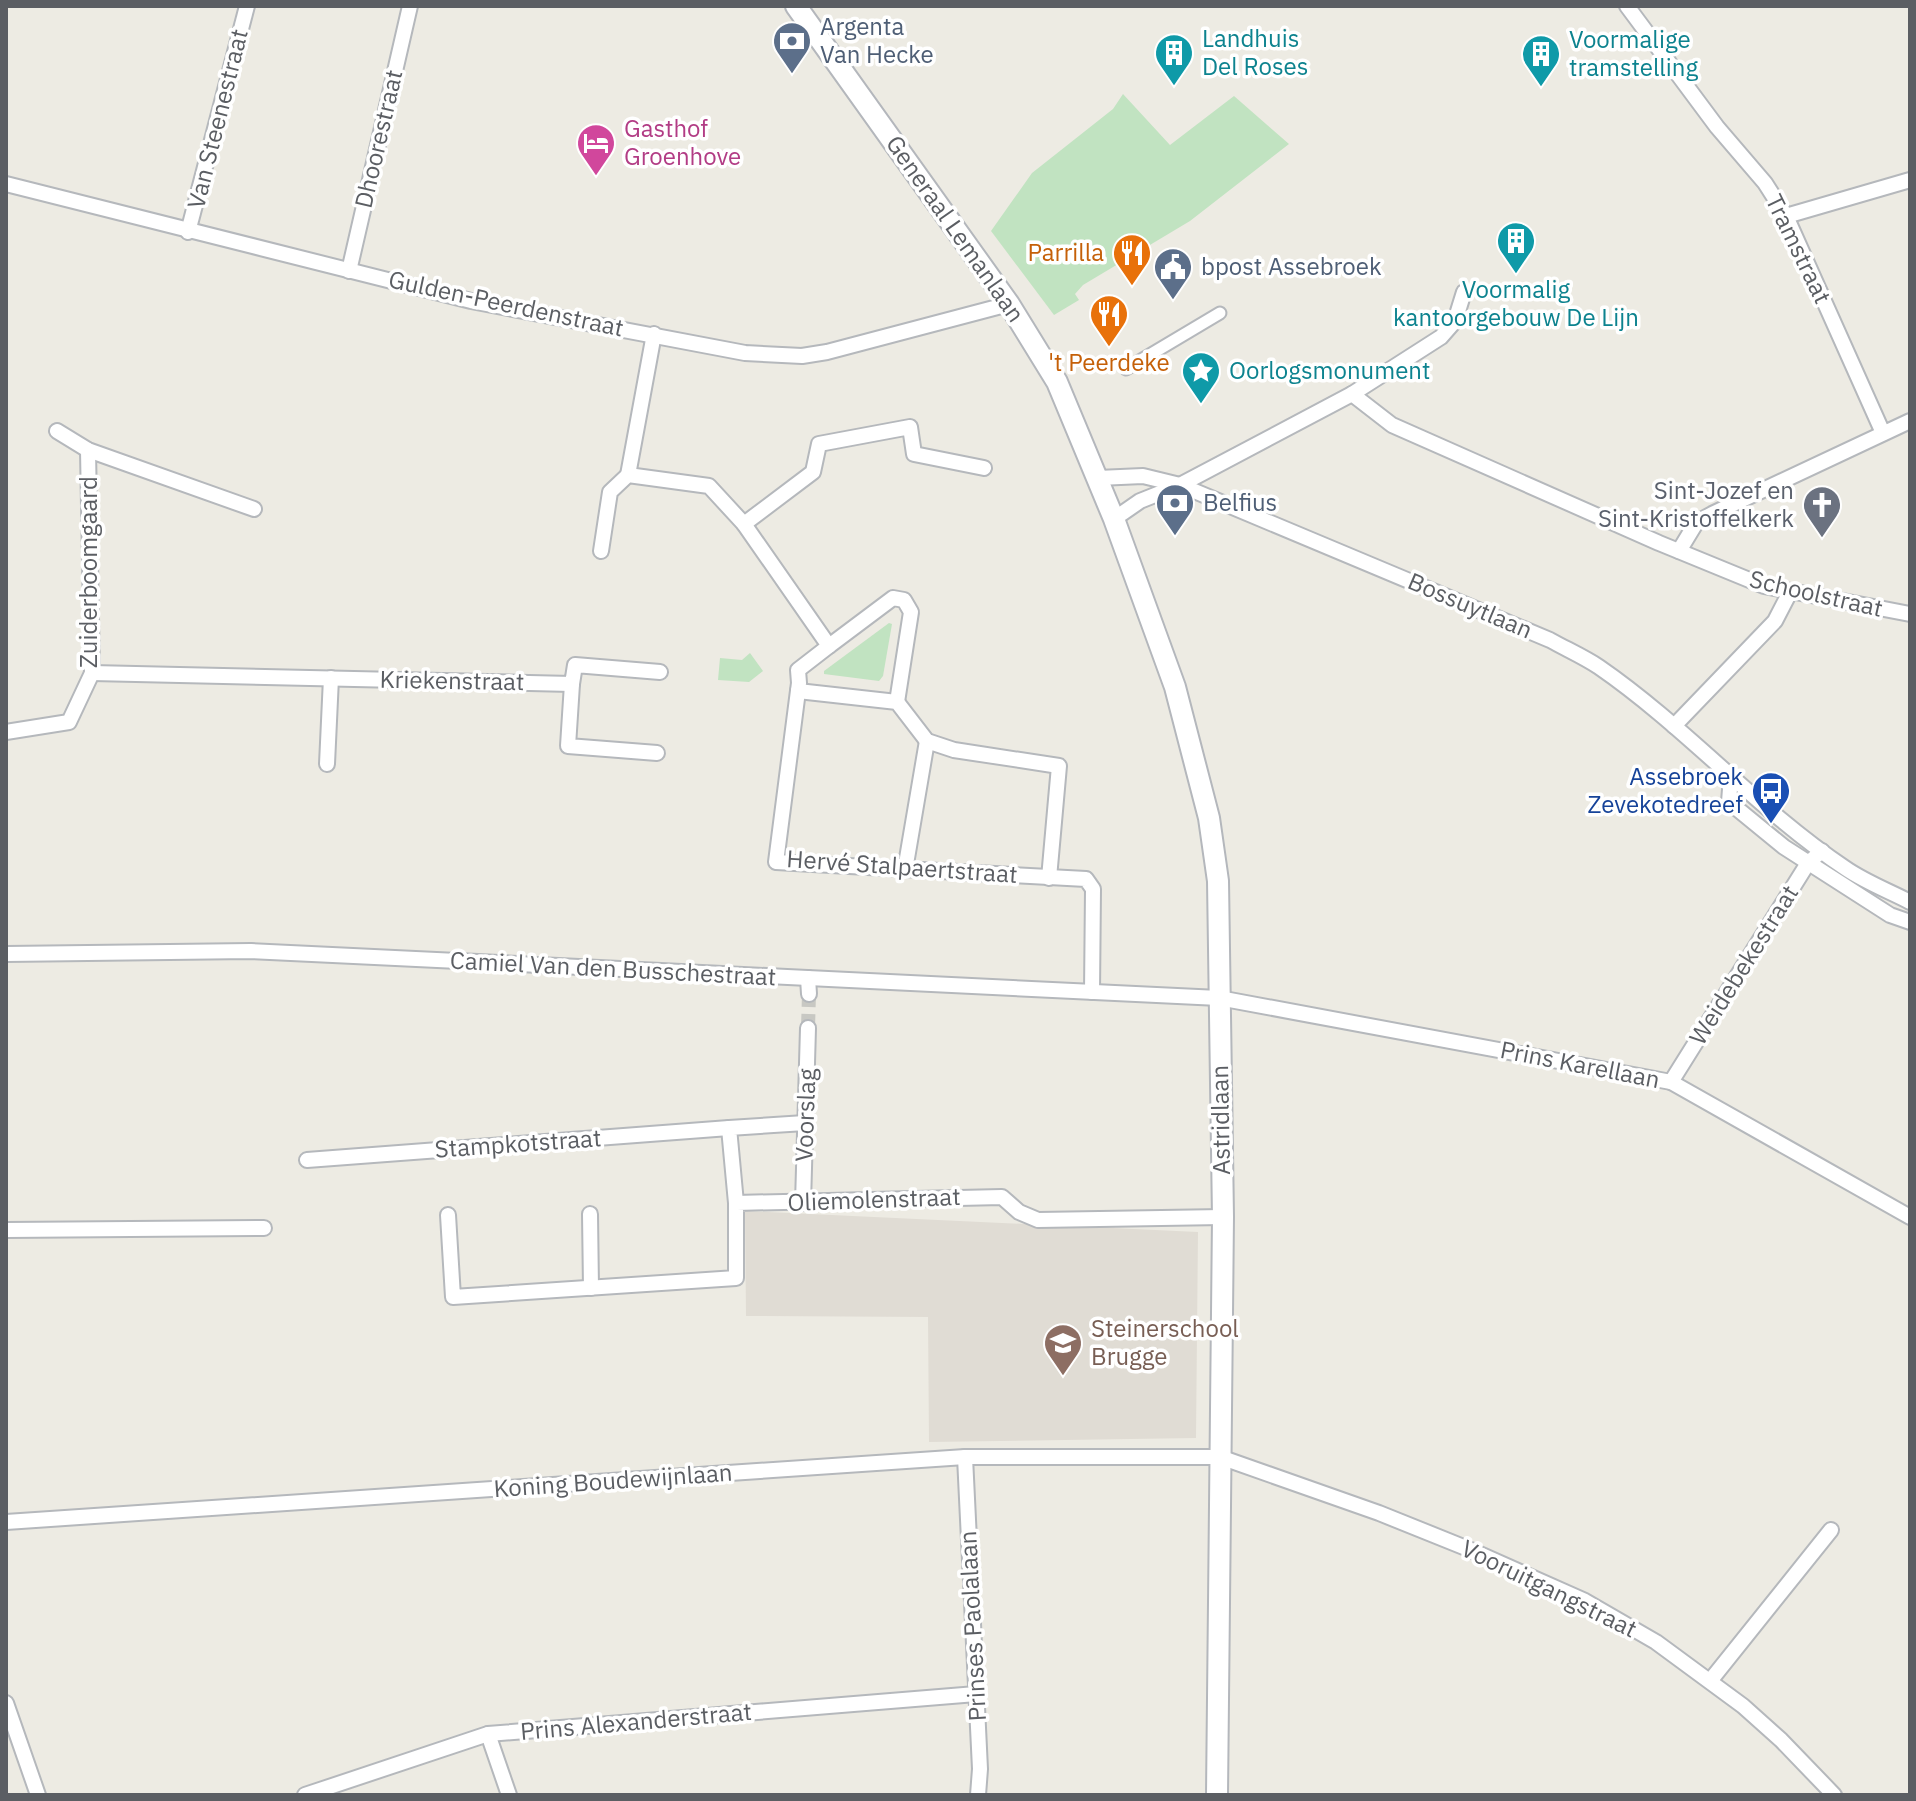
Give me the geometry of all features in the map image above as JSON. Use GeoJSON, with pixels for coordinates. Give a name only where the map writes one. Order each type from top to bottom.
{"type":"FeatureCollection","features":[{"type":"Feature","properties":{"kind":"main road","name":"Generaal Lemanlaan"},"geometry":{"type":"LineString","coordinates":[[796,6],[1009,304],[1057,382],[1095,471]]}},
{"type":"Feature","properties":{"kind":"main road","name":"Astridlaan"},"geometry":{"type":"LineString","coordinates":[[1095,471],[1175,687],[1209,818],[1218,881],[1223,1217],[1217,1795]]}},
{"type":"Feature","properties":{"kind":"street","name":"Van Steenestraat"},"geometry":{"type":"LineString","coordinates":[[188,232],[247,6]]}},
{"type":"Feature","properties":{"kind":"street","name":"Dhoorestraat"},"geometry":{"type":"LineString","coordinates":[[349,271],[410,6]]}},
{"type":"Feature","properties":{"kind":"street","name":"Tramstraat"},"geometry":{"type":"LineString","coordinates":[[1627,6],[1717,127],[1765,183],[1786,216],[1883,433]]}},
{"type":"Feature","properties":{"kind":"street"},"geometry":{"type":"LineString","coordinates":[[1786,216],[1910,180]]}},
{"type":"Feature","properties":{"kind":"street","name":"Gulden-Peerdenstraat"},"geometry":{"type":"LineString","coordinates":[[6,184],[471,301],[745,353],[802,356],[827,352],[1009,304]]}},
{"type":"Feature","properties":{"kind":"street"},"geometry":{"type":"LineString","coordinates":[[1114,519],[1140,501],[1180,485],[1352,394],[1441,337],[1455,321],[1464,292]]}},
{"type":"Feature","properties":{"kind":"street"},"geometry":{"type":"LineString","coordinates":[[1126,369],[1220,313]]}},
{"type":"Feature","properties":{"kind":"street"},"geometry":{"type":"LineString","coordinates":[[601,551],[610,492],[628,475],[654,334]]}},
{"type":"Feature","properties":{"kind":"street","name":"Schoolstraat"},"geometry":{"type":"LineString","coordinates":[[1352,394],[1392,425],[1764,586],[1910,614]]}},
{"type":"Feature","properties":{"kind":"street"},"geometry":{"type":"LineString","coordinates":[[1679,551],[1696,523],[1910,421]]}},
{"type":"Feature","properties":{"kind":"street"},"geometry":{"type":"LineString","coordinates":[[744,524],[813,472],[819,444],[910,427],[914,454],[984,468]]}},
{"type":"Feature","properties":{"kind":"street"},"geometry":{"type":"LineString","coordinates":[[57,431],[88,450],[254,509]]}},
{"type":"Feature","properties":{"kind":"street","name":"Zuiderboomgaard"},"geometry":{"type":"LineString","coordinates":[[6,732],[69,722],[92,673],[88,450]]}},
{"type":"Feature","properties":{"kind":"street","name":"Bossuytlaan"},"geometry":{"type":"LineString","coordinates":[[1095,471],[1143,476],[1180,485],[1550,640],[1597,665],[1847,870],[1910,902]]}},
{"type":"Feature","properties":{"kind":"street"},"geometry":{"type":"LineString","coordinates":[[628,475],[709,486],[744,524],[829,646],[893,598],[904,600],[911,612],[897,702]]}},
{"type":"Feature","properties":{"kind":"street"},"geometry":{"type":"LineString","coordinates":[[1674,726],[1775,621],[1790,592]]}},
{"type":"Feature","properties":{"kind":"street","name":"Hervé Stalpaertstraat"},"geometry":{"type":"LineString","coordinates":[[829,646],[798,670],[776,862],[1081,879],[1092,885],[1092,992]]}},
{"type":"Feature","properties":{"kind":"street"},"geometry":{"type":"LineString","coordinates":[[657,753],[568,746],[575,665],[660,672]]}},
{"type":"Feature","properties":{"kind":"street","name":"Kriekenstraat"},"geometry":{"type":"LineString","coordinates":[[92,673],[572,684]]}},
{"type":"Feature","properties":{"kind":"street"},"geometry":{"type":"LineString","coordinates":[[327,764],[331,678]]}},
{"type":"Feature","properties":{"kind":"street"},"geometry":{"type":"LineString","coordinates":[[798,691],[897,702],[927,741],[954,750],[1059,766],[1049,878]]}},
{"type":"Feature","properties":{"kind":"street"},"geometry":{"type":"LineString","coordinates":[[905,870],[927,741]]}},
{"type":"Feature","properties":{"kind":"street"},"geometry":{"type":"LineString","coordinates":[[1731,776],[1729,802],[1784,847],[1890,915],[1910,922]]}},
{"type":"Feature","properties":{"kind":"street","name":"Weidebekestraat"},"geometry":{"type":"LineString","coordinates":[[1671,1082],[1808,863],[1822,851]]}},
{"type":"Feature","properties":{"kind":"street","name":"Camiel Van den Busschestraat"},"geometry":{"type":"LineString","coordinates":[[6,954],[244,951],[1219,998]]}},
{"type":"Feature","properties":{"kind":"street"},"geometry":{"type":"LineString","coordinates":[[808,978],[809,994]]}},
{"type":"Feature","properties":{"kind":"street","name":"Prins Karellaan"},"geometry":{"type":"LineString","coordinates":[[1219,998],[1671,1082],[1910,1217]]}},
{"type":"Feature","properties":{"kind":"street","name":"Voorslag"},"geometry":{"type":"LineString","coordinates":[[803,1203],[808,1028]]}},
{"type":"Feature","properties":{"kind":"street","name":"Stampkotstraat"},"geometry":{"type":"LineString","coordinates":[[307,1160],[805,1123]]}},
{"type":"Feature","properties":{"kind":"street"},"geometry":{"type":"LineString","coordinates":[[448,1215],[453,1297],[736,1278],[736,1203],[729,1128]]}},
{"type":"Feature","properties":{"kind":"street","name":"Oliemolenstraat"},"geometry":{"type":"LineString","coordinates":[[736,1203],[1002,1197],[1019,1212],[1038,1220],[1223,1217]]}},
{"type":"Feature","properties":{"kind":"street"},"geometry":{"type":"LineString","coordinates":[[590,1214],[591,1288]]}},
{"type":"Feature","properties":{"kind":"street"},"geometry":{"type":"LineString","coordinates":[[6,1230],[264,1228]]}},
{"type":"Feature","properties":{"kind":"street","name":"Koning Boudewijnlaan"},"geometry":{"type":"LineString","coordinates":[[6,1522],[965,1457],[1220,1457]]}},
{"type":"Feature","properties":{"kind":"street","name":"Prinses Paolalaan"},"geometry":{"type":"LineString","coordinates":[[965,1457],[978,1795]]}},
{"type":"Feature","properties":{"kind":"street","name":"Vooruitgangstraat"},"geometry":{"type":"LineString","coordinates":[[1220,1457],[1379,1513],[1585,1601],[1656,1642],[1710,1681],[1781,1740],[1834,1795]]}},
{"type":"Feature","properties":{"kind":"street"},"geometry":{"type":"LineString","coordinates":[[1710,1681],[1831,1530]]}},
{"type":"Feature","properties":{"kind":"street","name":"Prins Alexanderstraat"},"geometry":{"type":"LineString","coordinates":[[305,1795],[488,1734],[976,1694]]}},
{"type":"Feature","properties":{"kind":"street"},"geometry":{"type":"LineString","coordinates":[[6,1703],[38,1795]]}},
{"type":"Feature","properties":{"kind":"street"},"geometry":{"type":"LineString","coordinates":[[488,1734],[509,1795]]}},
{"type":"Feature","properties":{"kind":"shaded area","name":"Steinerschool Brugge"},"geometry":{"type":"Polygon","coordinates":[[[745,1211],[1198,1232],[1196,1438],[929,1442],[928,1317],[746,1316],[745,1211]]]}},
{"type":"Feature","properties":{"kind":"green space"},"geometry":{"type":"Polygon","coordinates":[[[1123,94],[1170,145],[1234,96],[1289,144],[1190,221],[1083,285],[1075,294],[1079,300],[1054,315],[991,231],[1032,173],[1113,109],[1123,94]]]}},
{"type":"Feature","properties":{"kind":"green space"},"geometry":{"type":"Polygon","coordinates":[[[889,623],[892,624],[883,676],[879,681],[824,674],[824,671],[889,623]]]}},
{"type":"Feature","properties":{"kind":"green space"},"geometry":{"type":"Polygon","coordinates":[[[750,653],[763,671],[749,682],[718,680],[720,658],[742,660],[750,653]]]}},
{"type":"Feature","properties":{"kind":"tunnel"},"geometry":{"type":"LineString","coordinates":[[808,1028],[809,994]]}},
{"type":"Feature","properties":{"kind":"place","name":"Argenta Van Hecke"},"geometry":{"type":"Point","coordinates":[792,75]}},
{"type":"Feature","properties":{"kind":"place","name":"Landhuis Del Roses"},"geometry":{"type":"Point","coordinates":[1174,87]}},
{"type":"Feature","properties":{"kind":"place","name":"Voormalige tramstelling"},"geometry":{"type":"Point","coordinates":[1541,88]}},
{"type":"Feature","properties":{"kind":"place","name":"Gasthof Groenhove"},"geometry":{"type":"Point","coordinates":[596,177]}},
{"type":"Feature","properties":{"kind":"place","name":"Voormalig kantoorgebouw De Lijn"},"geometry":{"type":"Point","coordinates":[1516,275]}},
{"type":"Feature","properties":{"kind":"place","name":"Parrilla"},"geometry":{"type":"Point","coordinates":[1132,287]}},
{"type":"Feature","properties":{"kind":"place","name":"bpost Assebroek"},"geometry":{"type":"Point","coordinates":[1173,301]}},
{"type":"Feature","properties":{"kind":"place","name":"'t Peerdeke"},"geometry":{"type":"Point","coordinates":[1109,348]}},
{"type":"Feature","properties":{"kind":"place","name":"Oorlogsmonument"},"geometry":{"type":"Point","coordinates":[1201,405]}},
{"type":"Feature","properties":{"kind":"place","name":"Belfius"},"geometry":{"type":"Point","coordinates":[1175,537]}},
{"type":"Feature","properties":{"kind":"place","name":"Sint-Jozef en Sint-Kristoffelkerk"},"geometry":{"type":"Point","coordinates":[1822,539]}},
{"type":"Feature","properties":{"kind":"place","name":"Assebroek Zevekotedreef"},"geometry":{"type":"Point","coordinates":[1771,825]}},
{"type":"Feature","properties":{"kind":"place","name":"Steinerschool Brugge"},"geometry":{"type":"Point","coordinates":[1063,1377]}}]}
